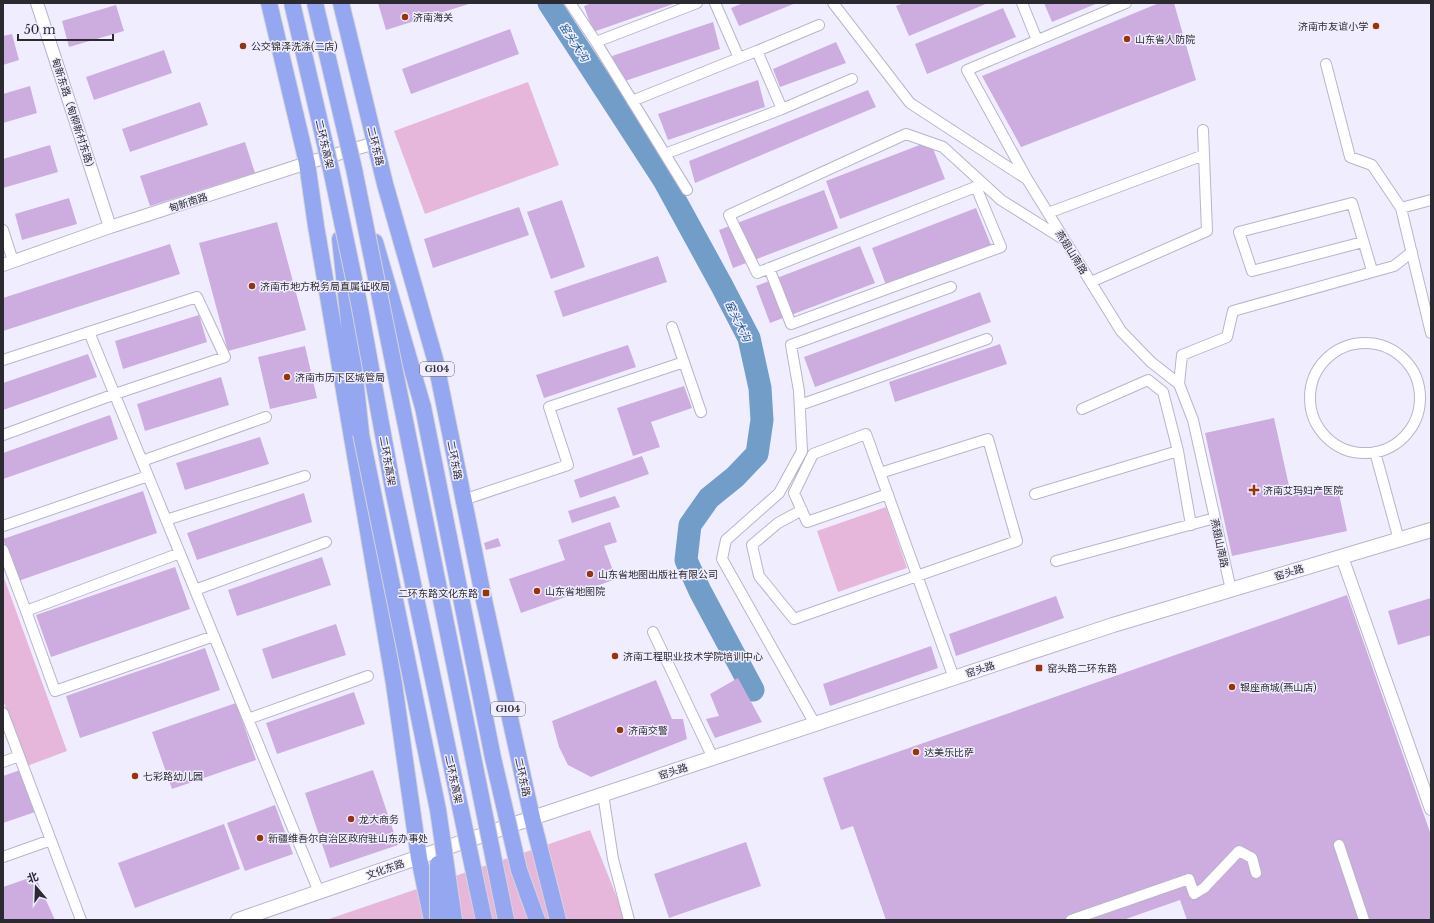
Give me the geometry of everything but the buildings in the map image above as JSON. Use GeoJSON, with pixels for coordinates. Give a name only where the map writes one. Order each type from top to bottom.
{"type":"FeatureCollection","features":[{"type":"Feature","properties":{"kind":"highway"},"geometry":{"type":"LineString","coordinates":[[269,3],[308,163],[316,226],[394,684],[420,858],[432,920]]}},
{"type":"Feature","properties":{"kind":"highway","name":"二环东高架"},"geometry":{"type":"LineString","coordinates":[[292,3],[332,174],[359,303],[393,488],[484,920]]}},
{"type":"Feature","properties":{"kind":"highway"},"geometry":{"type":"LineString","coordinates":[[315,3],[354,169],[506,920]]}},
{"type":"Feature","properties":{"kind":"highway","name":"二环东路"},"geometry":{"type":"LineString","coordinates":[[341,3],[385,184],[435,359],[463,500],[532,818],[558,920]]}},
{"type":"Feature","properties":{"kind":"highway"},"geometry":{"type":"LineString","coordinates":[[354,169],[423,407],[493,758],[519,870],[537,920]]}},
{"type":"Feature","properties":{"kind":"highway"},"geometry":{"type":"LineString","coordinates":[[332,174],[361,434],[438,810],[454,920]]}},
{"type":"Feature","properties":{"kind":"highway"},"geometry":{"type":"LineString","coordinates":[[438,810],[438,920]]}},
{"type":"Feature","properties":{"kind":"main road","name":"窑头路"},"geometry":{"type":"LineString","coordinates":[[532,818],[1113,626],[1431,530]]}},
{"type":"Feature","properties":{"kind":"main road","name":"文化东路"},"geometry":{"type":"LineString","coordinates":[[238,920],[532,818]]}},
{"type":"Feature","properties":{"kind":"street","name":"甸新东路（甸柳新村东路）"},"geometry":{"type":"LineString","coordinates":[[37,3],[110,227]]}},
{"type":"Feature","properties":{"kind":"street"},"geometry":{"type":"LineString","coordinates":[[570,3],[596,42],[687,190]]}},
{"type":"Feature","properties":{"kind":"street"},"geometry":{"type":"LineString","coordinates":[[596,42],[697,3]]}},
{"type":"Feature","properties":{"kind":"street"},"geometry":{"type":"LineString","coordinates":[[715,3],[739,58]]}},
{"type":"Feature","properties":{"kind":"street"},"geometry":{"type":"LineString","coordinates":[[833,3],[910,103],[1027,179]]}},
{"type":"Feature","properties":{"kind":"street"},"geometry":{"type":"LineString","coordinates":[[1022,3],[1037,40]]}},
{"type":"Feature","properties":{"kind":"street","name":"燕翅山南路"},"geometry":{"type":"LineString","coordinates":[[1126,3],[966,70],[1027,179],[1121,331],[1151,362],[1179,384],[1193,420],[1231,590]]}},
{"type":"Feature","properties":{"kind":"street"},"geometry":{"type":"LineString","coordinates":[[632,101],[819,26]]}},
{"type":"Feature","properties":{"kind":"street"},"geometry":{"type":"LineString","coordinates":[[757,51],[782,109]]}},
{"type":"Feature","properties":{"kind":"street"},"geometry":{"type":"LineString","coordinates":[[1326,64],[1350,157],[1372,165],[1400,208],[1431,333]]}},
{"type":"Feature","properties":{"kind":"street"},"geometry":{"type":"LineString","coordinates":[[665,154],[782,109],[852,79]]}},
{"type":"Feature","properties":{"kind":"street"},"geometry":{"type":"LineString","coordinates":[[1091,282],[1207,231],[1203,130]]}},
{"type":"Feature","properties":{"kind":"street"},"geometry":{"type":"LineString","coordinates":[[980,185],[758,273],[728,215],[906,134],[943,147],[980,185],[1065,240]]}},
{"type":"Feature","properties":{"kind":"street","name":"甸新南路"},"geometry":{"type":"LineString","coordinates":[[8,263],[110,227],[375,143]]}},
{"type":"Feature","properties":{"kind":"street"},"geometry":{"type":"LineString","coordinates":[[1048,213],[1204,155]]}},
{"type":"Feature","properties":{"kind":"street"},"geometry":{"type":"LineString","coordinates":[[769,268],[791,324],[1001,247],[980,185]]}},
{"type":"Feature","properties":{"kind":"street"},"geometry":{"type":"LineString","coordinates":[[1400,208],[1431,200]]}},
{"type":"Feature","properties":{"kind":"street"},"geometry":{"type":"LineString","coordinates":[[1363,242],[1252,271],[1239,232],[1352,203],[1371,267]]}},
{"type":"Feature","properties":{"kind":"street"},"geometry":{"type":"LineString","coordinates":[[3,230],[8,263]]}},
{"type":"Feature","properties":{"kind":"street"},"geometry":{"type":"LineString","coordinates":[[1179,384],[1182,355],[1227,337],[1233,310],[1394,266],[1412,252]]}},
{"type":"Feature","properties":{"kind":"street"},"geometry":{"type":"LineString","coordinates":[[815,724],[722,559],[726,540],[779,493],[802,451],[799,391],[791,345],[950,287]]}},
{"type":"Feature","properties":{"kind":"street"},"geometry":{"type":"LineString","coordinates":[[3,360],[196,297],[225,357],[114,394],[3,436]]}},
{"type":"Feature","properties":{"kind":"street"},"geometry":{"type":"LineString","coordinates":[[672,327],[701,412]]}},
{"type":"Feature","properties":{"kind":"street"},"geometry":{"type":"LineString","coordinates":[[89,332],[319,892]]}},
{"type":"Feature","properties":{"kind":"street"},"geometry":{"type":"LineString","coordinates":[[800,405],[987,339]]}},
{"type":"Feature","properties":{"kind":"street"},"geometry":{"type":"LineString","coordinates":[[1366,342],[1384,346],[1400,354],[1412,368],[1419,384],[1420,402],[1416,419],[1406,434],[1392,446],[1376,452],[1357,452],[1339,447],[1324,435],[1313,420],[1309,401],[1311,383],[1319,366],[1333,352],[1349,344],[1366,342]]}},
{"type":"Feature","properties":{"kind":"street"},"geometry":{"type":"LineString","coordinates":[[463,500],[568,465],[549,407],[684,362]]}},
{"type":"Feature","properties":{"kind":"street"},"geometry":{"type":"LineString","coordinates":[[1082,409],[1148,380],[1163,392],[1178,451],[1191,525]]}},
{"type":"Feature","properties":{"kind":"street"},"geometry":{"type":"LineString","coordinates":[[142,461],[266,417]]}},
{"type":"Feature","properties":{"kind":"street"},"geometry":{"type":"LineString","coordinates":[[888,494],[807,522],[794,493],[813,454],[866,434],[888,494],[954,678]]}},
{"type":"Feature","properties":{"kind":"street"},"geometry":{"type":"LineString","coordinates":[[802,510],[778,523],[752,545],[759,576],[794,619],[1017,541],[988,439],[880,473]]}},
{"type":"Feature","properties":{"kind":"street"},"geometry":{"type":"LineString","coordinates":[[1035,494],[1178,451]]}},
{"type":"Feature","properties":{"kind":"street"},"geometry":{"type":"LineString","coordinates":[[1376,452],[1399,540]]}},
{"type":"Feature","properties":{"kind":"street"},"geometry":{"type":"LineString","coordinates":[[3,526],[148,476]]}},
{"type":"Feature","properties":{"kind":"street"},"geometry":{"type":"LineString","coordinates":[[166,520],[305,476]]}},
{"type":"Feature","properties":{"kind":"street"},"geometry":{"type":"LineString","coordinates":[[1056,561],[1215,518]]}},
{"type":"Feature","properties":{"kind":"street"},"geometry":{"type":"LineString","coordinates":[[195,590],[326,542]]}},
{"type":"Feature","properties":{"kind":"street"},"geometry":{"type":"LineString","coordinates":[[3,550],[55,691],[214,636]]}},
{"type":"Feature","properties":{"kind":"street"},"geometry":{"type":"LineString","coordinates":[[26,611],[180,553]]}},
{"type":"Feature","properties":{"kind":"street"},"geometry":{"type":"LineString","coordinates":[[1342,557],[1431,809]]}},
{"type":"Feature","properties":{"kind":"street"},"geometry":{"type":"LineString","coordinates":[[653,632],[713,758]]}},
{"type":"Feature","properties":{"kind":"street"},"geometry":{"type":"LineString","coordinates":[[248,719],[368,676]]}},
{"type":"Feature","properties":{"kind":"street"},"geometry":{"type":"LineString","coordinates":[[3,713],[81,920]]}},
{"type":"Feature","properties":{"kind":"street"},"geometry":{"type":"LineString","coordinates":[[3,762],[19,756]]}},
{"type":"Feature","properties":{"kind":"street"},"geometry":{"type":"LineString","coordinates":[[603,794],[613,859],[629,920]]}},
{"type":"Feature","properties":{"kind":"street"},"geometry":{"type":"LineString","coordinates":[[3,857],[51,840]]}},
{"type":"Feature","properties":{"kind":"street"},"geometry":{"type":"LineString","coordinates":[[1339,845],[1364,920]]}},
{"type":"Feature","properties":{"kind":"street"},"geometry":{"type":"LineString","coordinates":[[1071,920],[1189,879],[1194,894],[1204,888],[1239,851],[1252,858],[1256,873]]}},
{"type":"Feature","properties":{"kind":"shaded area"},"geometry":{"type":"Polygon","coordinates":[[[528,82],[559,165],[425,214],[394,131],[528,82]]]}},
{"type":"Feature","properties":{"kind":"shaded area"},"geometry":{"type":"Polygon","coordinates":[[[886,507],[907,568],[838,592],[817,531],[886,507]]]}},
{"type":"Feature","properties":{"kind":"shaded area"},"geometry":{"type":"Polygon","coordinates":[[[3,575],[67,751],[27,766],[3,700],[3,575]]]}},
{"type":"Feature","properties":{"kind":"shaded area"},"geometry":{"type":"Polygon","coordinates":[[[590,830],[626,920],[326,920],[590,830]]]}},
{"type":"Feature","properties":{"kind":"waterway","name":"窑头大沟"},"geometry":{"type":"LineString","coordinates":[[549,3],[664,180],[749,338],[760,388],[762,420],[757,454],[735,477],[709,498],[690,525],[686,560],[700,591],[753,690]]}},
{"type":"Feature","properties":{"kind":"place","name":"济南海关"},"geometry":{"type":"Point","coordinates":[405,17]}},
{"type":"Feature","properties":{"kind":"place","name":"济南市友谊小学"},"geometry":{"type":"Point","coordinates":[1376,26]}},
{"type":"Feature","properties":{"kind":"place","name":"山东省人防院"},"geometry":{"type":"Point","coordinates":[1127,39]}},
{"type":"Feature","properties":{"kind":"place","name":"公交锦泽洗涤(二店)"},"geometry":{"type":"Point","coordinates":[243,46]}},
{"type":"Feature","properties":{"kind":"place","name":"济南市地方税务局直属征收局"},"geometry":{"type":"Point","coordinates":[252,286]}},
{"type":"Feature","properties":{"kind":"place","name":"济南市历下区城管局"},"geometry":{"type":"Point","coordinates":[287,377]}},
{"type":"Feature","properties":{"kind":"place","name":"济南艾玛妇产医院"},"geometry":{"type":"Point","coordinates":[1254,490]}},
{"type":"Feature","properties":{"kind":"place","name":"山东省地图出版社有限公司"},"geometry":{"type":"Point","coordinates":[590,574]}},
{"type":"Feature","properties":{"kind":"place","name":"山东省地图院"},"geometry":{"type":"Point","coordinates":[537,591]}},
{"type":"Feature","properties":{"kind":"place","name":"二环东路文化东路"},"geometry":{"type":"Point","coordinates":[486,593]}},
{"type":"Feature","properties":{"kind":"place","name":"济南工程职业技术学院培训中心"},"geometry":{"type":"Point","coordinates":[615,656]}},
{"type":"Feature","properties":{"kind":"place","name":"窑头路二环东路"},"geometry":{"type":"Point","coordinates":[1039,668]}},
{"type":"Feature","properties":{"kind":"place","name":"银座商城(燕山店)"},"geometry":{"type":"Point","coordinates":[1232,687]}},
{"type":"Feature","properties":{"kind":"place","name":"济南交警"},"geometry":{"type":"Point","coordinates":[620,730]}},
{"type":"Feature","properties":{"kind":"place","name":"达美乐比萨"},"geometry":{"type":"Point","coordinates":[916,752]}},
{"type":"Feature","properties":{"kind":"place","name":"七彩路幼儿园"},"geometry":{"type":"Point","coordinates":[135,776]}},
{"type":"Feature","properties":{"kind":"place","name":"龙大商务"},"geometry":{"type":"Point","coordinates":[351,819]}},
{"type":"Feature","properties":{"kind":"place","name":"新疆维吾尔自治区政府驻山东办事处"},"geometry":{"type":"Point","coordinates":[260,838]}}]}
